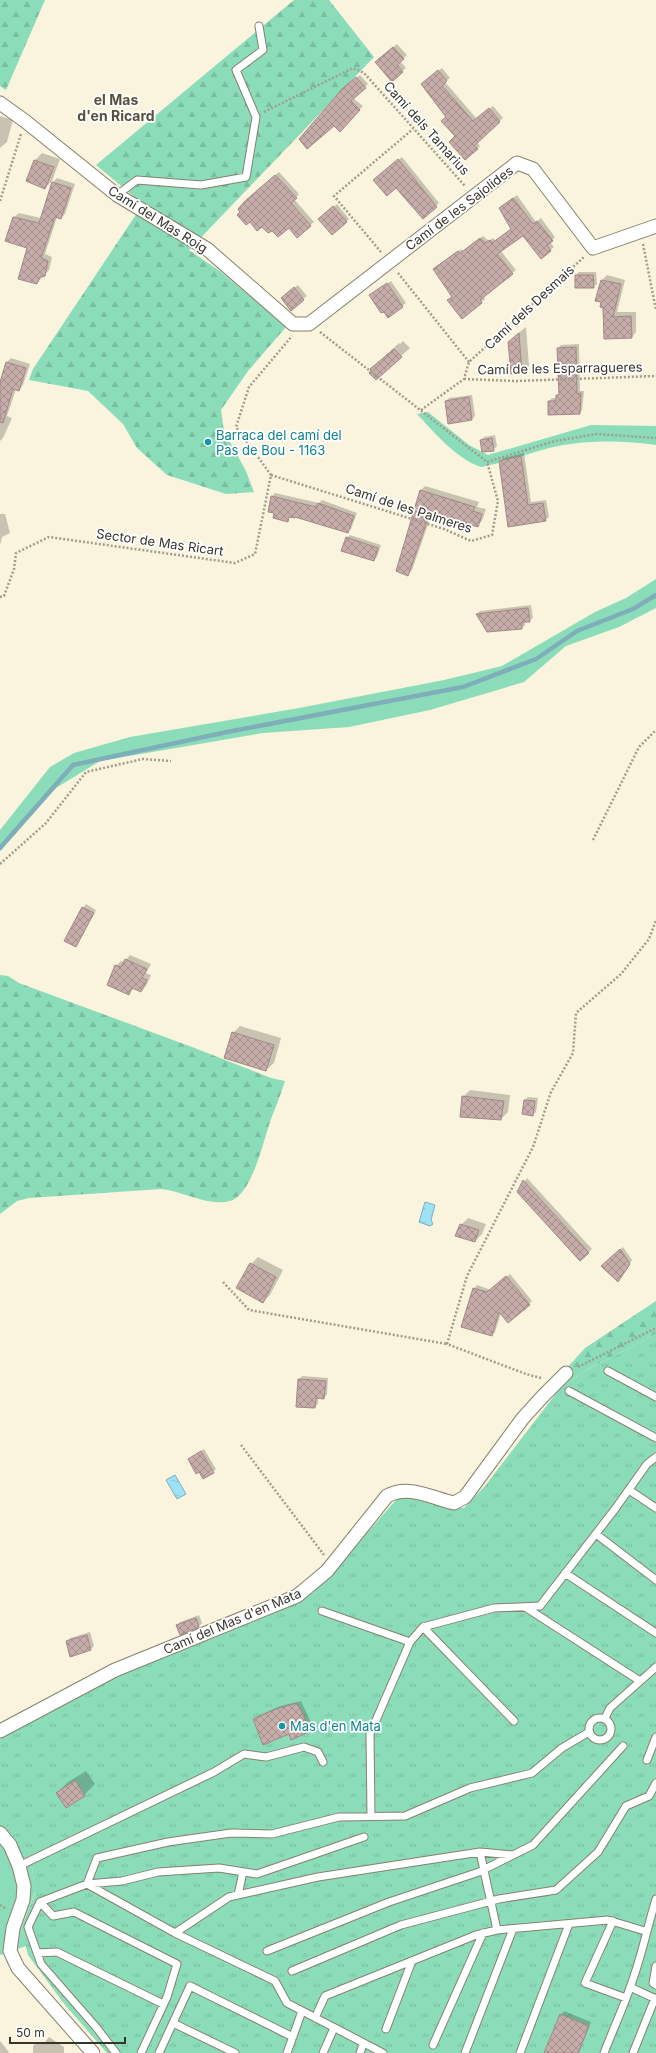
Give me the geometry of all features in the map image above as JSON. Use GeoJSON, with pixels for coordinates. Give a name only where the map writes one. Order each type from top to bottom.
{"type":"FeatureCollection","features":[{"type":"Feature","properties":{"kind":"street","name":"Camí del Mas Roig"},"geometry":{"type":"LineString","coordinates":[[0,103],[25,121],[117,195],[207,249],[302,324]]}},
{"type":"Feature","properties":{"kind":"street","name":"Camí de les Sajolides"},"geometry":{"type":"LineString","coordinates":[[302,324],[475,197],[517,163],[533,169],[593,248]]}},
{"type":"Feature","properties":{"kind":"street"},"geometry":{"type":"LineString","coordinates":[[593,248],[656,226]]}},
{"type":"Feature","properties":{"kind":"street","name":"Camí del Mas d'en Mata"},"geometry":{"type":"LineString","coordinates":[[0,1731],[115,1670],[297,1596],[313,1584],[331,1565],[387,1496],[396,1490],[414,1491],[454,1503],[465,1498],[523,1418],[562,1377]]}},
{"type":"Feature","properties":{"kind":"street"},"geometry":{"type":"LineString","coordinates":[[0,1833],[10,1845],[19,1866],[24,1886],[23,1900],[13,1928],[10,1951],[18,1968],[93,2053]]}},
{"type":"Feature","properties":{"kind":"lane"},"geometry":{"type":"LineString","coordinates":[[117,195],[137,180],[202,185],[246,177],[256,117],[236,70],[263,50],[259,26]]}},
{"type":"Feature","properties":{"kind":"lane"},"geometry":{"type":"LineString","coordinates":[[608,1371],[656,1397]]}},
{"type":"Feature","properties":{"kind":"lane"},"geometry":{"type":"LineString","coordinates":[[569,1391],[656,1438]]}},
{"type":"Feature","properties":{"kind":"lane"},"geometry":{"type":"LineString","coordinates":[[371,1816],[370,1734],[410,1642],[423,1627],[494,1608],[540,1606],[596,1534],[647,1464],[656,1457]]}},
{"type":"Feature","properties":{"kind":"lane"},"geometry":{"type":"LineString","coordinates":[[629,1490],[656,1508]]}},
{"type":"Feature","properties":{"kind":"lane"},"geometry":{"type":"LineString","coordinates":[[596,1534],[656,1580]]}},
{"type":"Feature","properties":{"kind":"lane"},"geometry":{"type":"LineString","coordinates":[[565,1573],[656,1633]]}},
{"type":"Feature","properties":{"kind":"lane"},"geometry":{"type":"LineString","coordinates":[[524,1606],[640,1681]]}},
{"type":"Feature","properties":{"kind":"lane"},"geometry":{"type":"LineString","coordinates":[[322,1611],[410,1642]]}},
{"type":"Feature","properties":{"kind":"lane"},"geometry":{"type":"LineString","coordinates":[[423,1627],[514,1721]]}},
{"type":"Feature","properties":{"kind":"lane"},"geometry":{"type":"LineString","coordinates":[[605,1718],[610,1708],[656,1667]]}},
{"type":"Feature","properties":{"kind":"lane"},"geometry":{"type":"LineString","coordinates":[[601,1717],[609,1721],[611,1732],[607,1738],[596,1739],[589,1732],[589,1725],[601,1717]]}},
{"type":"Feature","properties":{"kind":"lane"},"geometry":{"type":"LineString","coordinates":[[87,1884],[97,1858],[168,1842],[231,1833],[272,1834],[339,1817],[405,1816],[470,1788],[532,1773],[580,1735],[589,1732]]}},
{"type":"Feature","properties":{"kind":"lane"},"geometry":{"type":"LineString","coordinates":[[647,1760],[656,1737]]}},
{"type":"Feature","properties":{"kind":"lane"},"geometry":{"type":"LineString","coordinates":[[267,1951],[389,1902],[484,1870],[533,1845],[623,1746]]}},
{"type":"Feature","properties":{"kind":"lane"},"geometry":{"type":"LineString","coordinates":[[19,1866],[214,1772],[244,1754],[266,1757],[304,1747],[318,1752],[323,1762]]}},
{"type":"Feature","properties":{"kind":"lane"},"geometry":{"type":"LineString","coordinates":[[292,1971],[401,1925],[492,1901],[556,1890],[598,1852],[626,1806],[649,1796],[656,1783]]}},
{"type":"Feature","properties":{"kind":"lane"},"geometry":{"type":"LineString","coordinates":[[116,2053],[96,2027],[41,1964],[28,1927],[40,1902],[87,1884],[122,1881],[158,1872],[219,1868],[257,1874],[364,1837]]}},
{"type":"Feature","properties":{"kind":"lane"},"geometry":{"type":"LineString","coordinates":[[175,1933],[229,1897],[318,1877],[480,1852],[514,1855]]}},
{"type":"Feature","properties":{"kind":"lane"},"geometry":{"type":"LineString","coordinates":[[480,1852],[498,1930]]}},
{"type":"Feature","properties":{"kind":"lane"},"geometry":{"type":"LineString","coordinates":[[238,1895],[243,1872]]}},
{"type":"Feature","properties":{"kind":"lane"},"geometry":{"type":"LineString","coordinates":[[87,1884],[175,1933],[275,1981],[287,2003],[363,2044],[383,2053]]}},
{"type":"Feature","properties":{"kind":"lane"},"geometry":{"type":"LineString","coordinates":[[604,2053],[630,1987],[644,1943],[645,1931],[656,1899]]}},
{"type":"Feature","properties":{"kind":"lane"},"geometry":{"type":"LineString","coordinates":[[40,1902],[53,1916],[74,1912],[177,1964],[163,2004],[141,2053]]}},
{"type":"Feature","properties":{"kind":"lane"},"geometry":{"type":"LineString","coordinates":[[315,2018],[326,1996],[483,1933],[498,1930],[608,1920],[645,1931]]}},
{"type":"Feature","properties":{"kind":"lane"},"geometry":{"type":"LineString","coordinates":[[613,1921],[585,1983],[626,1998]]}},
{"type":"Feature","properties":{"kind":"lane"},"geometry":{"type":"LineString","coordinates":[[520,2053],[569,1924]]}},
{"type":"Feature","properties":{"kind":"lane"},"geometry":{"type":"LineString","coordinates":[[465,2053],[513,1929]]}},
{"type":"Feature","properties":{"kind":"lane"},"geometry":{"type":"LineString","coordinates":[[433,2045],[483,1933]]}},
{"type":"Feature","properties":{"kind":"lane"},"geometry":{"type":"LineString","coordinates":[[37,1953],[57,1952],[163,2004]]}},
{"type":"Feature","properties":{"kind":"lane"},"geometry":{"type":"LineString","coordinates":[[386,2029],[412,1961]]}},
{"type":"Feature","properties":{"kind":"lane"},"geometry":{"type":"LineString","coordinates":[[656,1966],[653,1983],[656,1986]]}},
{"type":"Feature","properties":{"kind":"lane"},"geometry":{"type":"LineString","coordinates":[[159,2053],[190,1986],[293,2037]]}},
{"type":"Feature","properties":{"kind":"lane"},"geometry":{"type":"LineString","coordinates":[[630,1987],[655,1999],[633,2053]]}},
{"type":"Feature","properties":{"kind":"lane"},"geometry":{"type":"LineString","coordinates":[[287,2053],[302,2011]]}},
{"type":"Feature","properties":{"kind":"lane"},"geometry":{"type":"LineString","coordinates":[[172,2023],[235,2053]]}},
{"type":"Feature","properties":{"kind":"lane"},"geometry":{"type":"LineString","coordinates":[[323,2053],[334,2028]]}},
{"type":"Feature","properties":{"kind":"lane"},"geometry":{"type":"LineString","coordinates":[[360,2053],[363,2044]]}},
{"type":"Feature","properties":{"kind":"path","name":"Camí dels Tamarius"},"geometry":{"type":"LineString","coordinates":[[256,117],[354,68],[364,73],[475,197]]}},
{"type":"Feature","properties":{"kind":"path"},"geometry":{"type":"LineString","coordinates":[[0,201],[25,121]]}},
{"type":"Feature","properties":{"kind":"path"},"geometry":{"type":"LineString","coordinates":[[640,232],[656,310]]}},
{"type":"Feature","properties":{"kind":"path","name":"Camí dels Desmais"},"geometry":{"type":"LineString","coordinates":[[464,379],[469,362],[593,248]]}},
{"type":"Feature","properties":{"kind":"path"},"geometry":{"type":"LineString","coordinates":[[271,475],[236,427],[249,387],[302,324],[421,410],[487,462],[555,441],[597,434],[656,438]]}},
{"type":"Feature","properties":{"kind":"path","name":"Camí de les Esparragueres"},"geometry":{"type":"LineString","coordinates":[[464,379],[516,381],[656,376]]}},
{"type":"Feature","properties":{"kind":"path"},"geometry":{"type":"LineString","coordinates":[[421,410],[464,379]]}},
{"type":"Feature","properties":{"kind":"path","name":"Camí de les Palmeres"},"geometry":{"type":"LineString","coordinates":[[271,475],[444,529],[471,541],[492,535],[498,501],[487,462]]}},
{"type":"Feature","properties":{"kind":"path","name":"Sector de Mas Ricart"},"geometry":{"type":"LineString","coordinates":[[0,597],[4,596],[14,569],[16,554],[49,538],[235,563],[255,554],[271,475]]}},
{"type":"Feature","properties":{"kind":"path"},"geometry":{"type":"LineString","coordinates":[[592,840],[639,747],[656,730]]}},
{"type":"Feature","properties":{"kind":"path"},"geometry":{"type":"LineString","coordinates":[[0,864],[46,823],[86,772],[143,759],[171,761]]}},
{"type":"Feature","properties":{"kind":"path"},"geometry":{"type":"LineString","coordinates":[[447,1344],[467,1276],[530,1154],[551,1092],[573,1054],[576,1013],[621,974],[650,939],[656,920]]}},
{"type":"Feature","properties":{"kind":"path"},"geometry":{"type":"LineString","coordinates":[[223,1282],[249,1310],[447,1344],[526,1374],[562,1377],[656,1328]]}},
{"type":"Feature","properties":{"kind":"path"},"geometry":{"type":"LineString","coordinates":[[241,1445],[331,1565]]}},
{"type":"Feature","properties":{"kind":"green space"},"geometry":{"type":"Polygon","coordinates":[[[0,0],[45,0],[6,90],[0,86],[0,0]]]}},
{"type":"Feature","properties":{"kind":"green space"},"geometry":{"type":"Polygon","coordinates":[[[294,0],[329,0],[374,57],[189,250],[221,272],[286,327],[248,371],[221,410],[224,431],[246,471],[254,492],[226,494],[167,475],[137,448],[123,424],[88,391],[29,380],[33,369],[143,204],[96,165],[294,0]]]}},
{"type":"Feature","properties":{"kind":"green space"},"geometry":{"type":"Polygon","coordinates":[[[428,412],[469,445],[488,455],[591,425],[656,426],[656,445],[630,442],[575,443],[549,448],[481,467],[463,458],[454,451],[438,437],[417,414],[428,412]]]}},
{"type":"Feature","properties":{"kind":"green space"},"geometry":{"type":"Polygon","coordinates":[[[656,579],[656,608],[619,627],[566,646],[524,682],[430,710],[349,727],[263,733],[100,761],[56,788],[0,851],[0,830],[50,767],[74,753],[130,737],[299,708],[444,680],[502,666],[595,612],[626,598],[656,579]]]}},
{"type":"Feature","properties":{"kind":"green space"},"geometry":{"type":"Polygon","coordinates":[[[0,975],[8,976],[19,983],[271,1078],[285,1081],[251,1178],[245,1189],[238,1197],[230,1201],[213,1202],[161,1189],[29,1198],[17,1201],[0,1214],[0,975]]]}},
{"type":"Feature","properties":{"kind":"green space"},"geometry":{"type":"Polygon","coordinates":[[[656,1301],[656,1334],[588,1369],[561,1387],[566,1369],[585,1348],[656,1301]]]}},
{"type":"Feature","properties":{"kind":"green space"},"geometry":{"type":"Polygon","coordinates":[[[656,1334],[656,2053],[107,2053],[65,2005],[28,1955],[21,1928],[35,1893],[32,1867],[20,1845],[0,1815],[0,1739],[60,1707],[122,1670],[199,1641],[313,1593],[398,1498],[416,1497],[450,1508],[464,1508],[485,1486],[561,1387],[588,1369],[656,1334]]]}},
{"type":"Feature","properties":{"kind":"green space"},"geometry":{"type":"Polygon","coordinates":[[[0,1815],[21,1845],[32,1867],[35,1892],[21,1928],[26,1946],[0,1955],[0,1815]]]}},
{"type":"Feature","properties":{"kind":"water"},"geometry":{"type":"Polygon","coordinates":[[[425,1202],[435,1205],[431,1220],[433,1224],[430,1226],[419,1222],[425,1202]]]}},
{"type":"Feature","properties":{"kind":"water"},"geometry":{"type":"Polygon","coordinates":[[[175,1475],[186,1494],[177,1499],[166,1480],[175,1475]]]}},
{"type":"Feature","properties":{"kind":"building"},"geometry":{"type":"Polygon","coordinates":[[[393,47],[404,59],[397,65],[403,72],[392,82],[375,62],[393,47]]]}},
{"type":"Feature","properties":{"kind":"building"},"geometry":{"type":"Polygon","coordinates":[[[438,70],[447,81],[442,86],[473,121],[489,108],[500,122],[474,146],[478,149],[465,160],[449,142],[455,136],[441,121],[446,117],[421,84],[438,70]]]}},
{"type":"Feature","properties":{"kind":"building"},"geometry":{"type":"Polygon","coordinates":[[[356,77],[366,88],[351,101],[360,110],[340,132],[334,126],[307,149],[299,139],[343,88],[356,77]]]}},
{"type":"Feature","properties":{"kind":"building"},"geometry":{"type":"Polygon","coordinates":[[[398,159],[437,207],[423,219],[396,188],[387,196],[373,180],[398,159]]]}},
{"type":"Feature","properties":{"kind":"building"},"geometry":{"type":"Polygon","coordinates":[[[34,160],[54,167],[45,189],[26,181],[34,160]]]}},
{"type":"Feature","properties":{"kind":"building"},"geometry":{"type":"Polygon","coordinates":[[[275,175],[297,198],[291,203],[311,226],[297,238],[289,228],[278,237],[272,231],[268,233],[262,227],[257,231],[250,222],[246,225],[237,215],[240,212],[238,209],[245,201],[275,175]]]}},
{"type":"Feature","properties":{"kind":"building"},"geometry":{"type":"Polygon","coordinates":[[[52,182],[71,188],[61,219],[55,217],[41,258],[48,261],[45,276],[40,277],[37,284],[18,279],[27,248],[5,241],[13,217],[39,223],[52,182]]]}},
{"type":"Feature","properties":{"kind":"building"},"geometry":{"type":"Polygon","coordinates":[[[513,198],[533,224],[537,221],[553,241],[547,245],[551,251],[541,259],[523,236],[497,254],[513,274],[480,300],[482,303],[462,319],[447,300],[452,297],[433,269],[458,251],[459,254],[480,238],[485,243],[490,240],[492,243],[511,229],[499,208],[513,198]]]}},
{"type":"Feature","properties":{"kind":"building"},"geometry":{"type":"Polygon","coordinates":[[[333,206],[347,222],[332,235],[318,219],[333,206]]]}},
{"type":"Feature","properties":{"kind":"building"},"geometry":{"type":"Polygon","coordinates":[[[575,275],[593,275],[594,288],[575,288],[575,275]]]}},
{"type":"Feature","properties":{"kind":"building"},"geometry":{"type":"Polygon","coordinates":[[[601,280],[621,284],[613,317],[631,316],[632,338],[604,339],[603,308],[600,307],[601,302],[595,301],[601,280]]]}},
{"type":"Feature","properties":{"kind":"building"},"geometry":{"type":"Polygon","coordinates":[[[387,283],[403,307],[388,318],[384,312],[381,313],[369,295],[387,283]]]}},
{"type":"Feature","properties":{"kind":"building"},"geometry":{"type":"Polygon","coordinates":[[[294,287],[304,300],[291,311],[281,298],[294,287]]]}},
{"type":"Feature","properties":{"kind":"building"},"geometry":{"type":"Polygon","coordinates":[[[519,333],[522,374],[511,374],[508,342],[519,333]]]}},
{"type":"Feature","properties":{"kind":"building"},"geometry":{"type":"Polygon","coordinates":[[[576,347],[577,394],[581,393],[580,414],[548,415],[548,401],[556,401],[556,395],[559,395],[557,348],[576,347]]]}},
{"type":"Feature","properties":{"kind":"building"},"geometry":{"type":"Polygon","coordinates":[[[394,349],[402,357],[376,380],[369,373],[371,370],[370,369],[394,349]]]}},
{"type":"Feature","properties":{"kind":"building"},"geometry":{"type":"Polygon","coordinates":[[[6,362],[26,368],[19,391],[13,389],[3,423],[0,422],[0,382],[6,362]]]}},
{"type":"Feature","properties":{"kind":"building"},"geometry":{"type":"Polygon","coordinates":[[[469,397],[472,420],[448,424],[445,401],[469,397]]]}},
{"type":"Feature","properties":{"kind":"building"},"geometry":{"type":"Polygon","coordinates":[[[492,438],[494,451],[482,452],[480,440],[492,438]]]}},
{"type":"Feature","properties":{"kind":"building"},"geometry":{"type":"Polygon","coordinates":[[[521,456],[528,505],[543,503],[546,521],[508,527],[499,461],[521,456]]]}},
{"type":"Feature","properties":{"kind":"building"},"geometry":{"type":"Polygon","coordinates":[[[420,490],[475,507],[473,511],[482,514],[478,527],[430,513],[408,576],[396,571],[420,490]]]}},
{"type":"Feature","properties":{"kind":"building"},"geometry":{"type":"Polygon","coordinates":[[[271,496],[316,507],[318,503],[354,516],[348,533],[295,517],[289,517],[288,522],[273,518],[274,513],[268,512],[271,496]]]}},
{"type":"Feature","properties":{"kind":"building"},"geometry":{"type":"Polygon","coordinates":[[[346,537],[378,548],[374,561],[341,551],[346,537]]]}},
{"type":"Feature","properties":{"kind":"building"},"geometry":{"type":"Polygon","coordinates":[[[528,608],[530,622],[522,622],[522,629],[487,632],[476,614],[528,608]]]}},
{"type":"Feature","properties":{"kind":"building"},"geometry":{"type":"Polygon","coordinates":[[[82,907],[94,913],[76,947],[64,941],[82,907]]]}},
{"type":"Feature","properties":{"kind":"building"},"geometry":{"type":"Polygon","coordinates":[[[125,959],[147,969],[142,978],[147,980],[141,992],[132,988],[129,995],[107,985],[115,965],[121,967],[125,959]]]}},
{"type":"Feature","properties":{"kind":"building"},"geometry":{"type":"Polygon","coordinates":[[[232,1032],[274,1045],[266,1071],[224,1058],[232,1032]]]}},
{"type":"Feature","properties":{"kind":"building"},"geometry":{"type":"Polygon","coordinates":[[[462,1096],[504,1101],[501,1120],[460,1117],[462,1096]]]}},
{"type":"Feature","properties":{"kind":"building"},"geometry":{"type":"Polygon","coordinates":[[[524,1100],[535,1101],[533,1116],[522,1114],[524,1100]]]}},
{"type":"Feature","properties":{"kind":"building"},"geometry":{"type":"Polygon","coordinates":[[[523,1180],[589,1253],[580,1261],[517,1192],[523,1180]]]}},
{"type":"Feature","properties":{"kind":"building"},"geometry":{"type":"Polygon","coordinates":[[[460,1224],[479,1230],[475,1242],[455,1236],[460,1224]]]}},
{"type":"Feature","properties":{"kind":"building"},"geometry":{"type":"Polygon","coordinates":[[[620,1249],[630,1264],[618,1282],[601,1266],[620,1249]]]}},
{"type":"Feature","properties":{"kind":"building"},"geometry":{"type":"Polygon","coordinates":[[[250,1263],[276,1277],[263,1303],[236,1288],[250,1263]]]}},
{"type":"Feature","properties":{"kind":"building"},"geometry":{"type":"Polygon","coordinates":[[[506,1276],[530,1305],[508,1323],[499,1312],[492,1336],[461,1327],[473,1288],[487,1292],[506,1276]]]}},
{"type":"Feature","properties":{"kind":"building"},"geometry":{"type":"Polygon","coordinates":[[[298,1379],[326,1381],[324,1399],[316,1398],[315,1408],[296,1407],[298,1379]]]}},
{"type":"Feature","properties":{"kind":"building"},"geometry":{"type":"Polygon","coordinates":[[[201,1451],[214,1473],[203,1479],[199,1472],[196,1474],[188,1459],[201,1451]]]}},
{"type":"Feature","properties":{"kind":"building"},"geometry":{"type":"Polygon","coordinates":[[[196,1618],[199,1627],[180,1635],[176,1625],[196,1618]]]}},
{"type":"Feature","properties":{"kind":"building"},"geometry":{"type":"Polygon","coordinates":[[[87,1635],[91,1650],[70,1657],[66,1641],[87,1635]]]}},
{"type":"Feature","properties":{"kind":"building","name":"Mas d'en Mata"},"geometry":{"type":"Polygon","coordinates":[[[297,1703],[311,1731],[291,1740],[289,1734],[263,1745],[253,1719],[276,1709],[297,1703]]]}},
{"type":"Feature","properties":{"kind":"building"},"geometry":{"type":"Polygon","coordinates":[[[75,1780],[85,1796],[66,1808],[56,1793],[75,1780]]]}},
{"type":"Feature","properties":{"kind":"building"},"geometry":{"type":"Polygon","coordinates":[[[560,2014],[589,2026],[578,2053],[544,2053],[560,2014]]]}},
{"type":"Feature","properties":{"kind":"waterway"},"geometry":{"type":"LineString","coordinates":[[0,848],[73,765],[227,732],[463,687],[536,659],[577,631],[633,609],[656,595]]}},
{"type":"Feature","properties":{"kind":"place","name":"Barraca del camí del Pas de Bou - 1163"},"geometry":{"type":"Point","coordinates":[208,442]}},
{"type":"Feature","properties":{"kind":"place","name":"Mas d'en Mata"},"geometry":{"type":"Point","coordinates":[282,1726]}},
{"type":"Feature","properties":{"kind":"district","name":"el Mas d'en Ricard"},"geometry":{"type":"Point","coordinates":[116,108]}}]}
